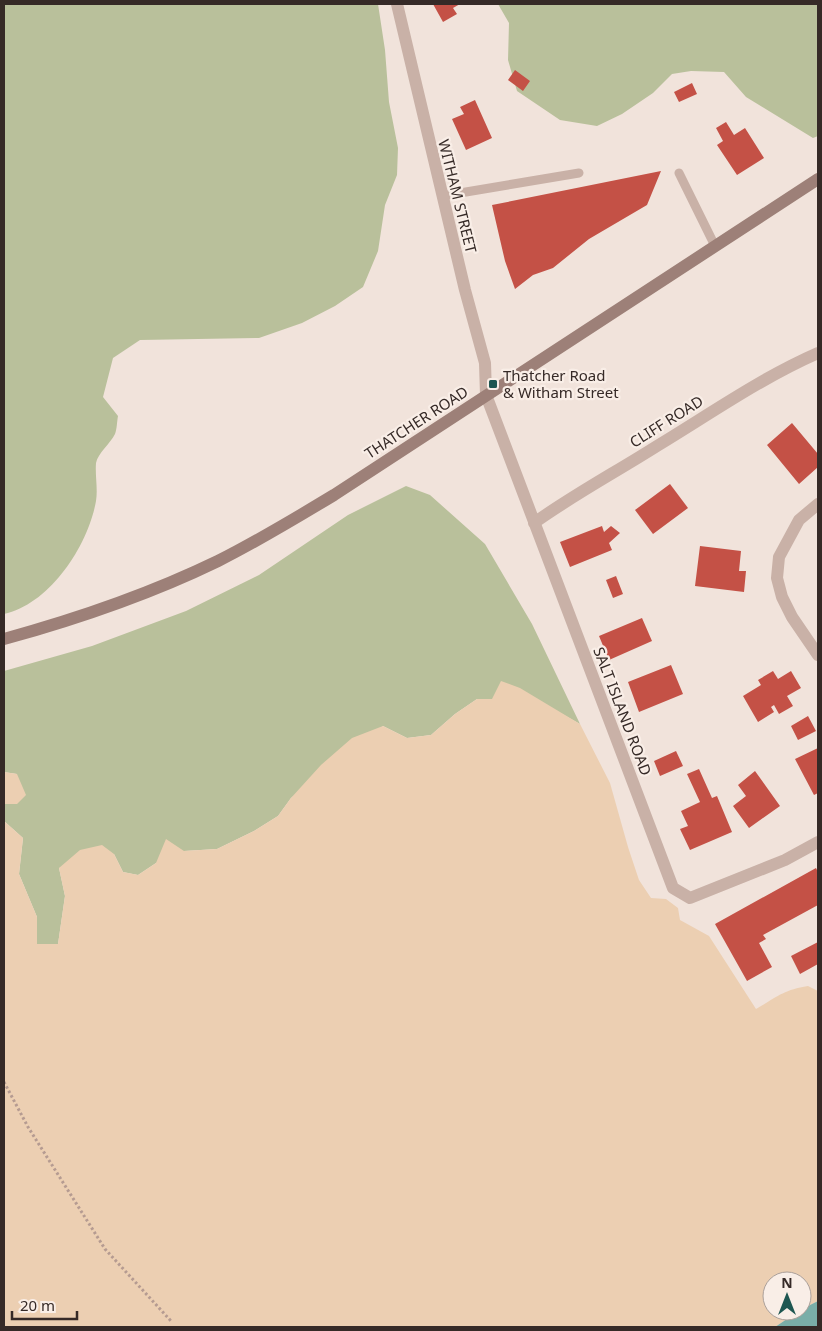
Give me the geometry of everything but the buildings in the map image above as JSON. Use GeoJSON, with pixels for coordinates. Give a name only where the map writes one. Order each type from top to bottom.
{"type":"FeatureCollection","features":[{"type":"Feature","properties":{"kind":"main road","name":"THATCHER ROAD"},"geometry":{"type":"LineString","coordinates":[[4,639],[56,625],[138,596],[217,561],[267,535],[334,495],[818,179]]}},
{"type":"Feature","properties":{"kind":"street","name":"WITHAM STREET"},"geometry":{"type":"LineString","coordinates":[[397,4],[484,363],[486,395]]}},
{"type":"Feature","properties":{"kind":"street","name":"CLIFF ROAD"},"geometry":{"type":"LineString","coordinates":[[534,523],[557,506],[742,392],[796,362],[818,353]]}},
{"type":"Feature","properties":{"kind":"street","name":"SALT ISLAND ROAD"},"geometry":{"type":"LineString","coordinates":[[486,395],[673,888],[690,898],[785,860],[818,842]]}},
{"type":"Feature","properties":{"kind":"street"},"geometry":{"type":"LineString","coordinates":[[818,504],[799,520],[779,556],[777,578],[782,597],[792,617],[818,655]]}},
{"type":"Feature","properties":{"kind":"lane"},"geometry":{"type":"LineString","coordinates":[[442,196],[579,173]]}},
{"type":"Feature","properties":{"kind":"lane"},"geometry":{"type":"LineString","coordinates":[[679,173],[715,246]]}},
{"type":"Feature","properties":{"kind":"path"},"geometry":{"type":"LineString","coordinates":[[4,1082],[28,1126],[105,1249],[171,1321]]}},
{"type":"Feature","properties":{"kind":"green space"},"geometry":{"type":"Polygon","coordinates":[[[4,4],[378,4],[385,50],[389,102],[398,148],[397,175],[385,205],[378,251],[363,287],[335,306],[302,323],[259,338],[140,340],[113,358],[103,397],[118,416],[117,427],[115,434],[96,463],[96,501],[85,536],[76,554],[51,586],[21,608],[4,614],[4,4]]]}},
{"type":"Feature","properties":{"kind":"green space"},"geometry":{"type":"Polygon","coordinates":[[[498,4],[818,4],[818,136],[813,138],[746,97],[724,72],[691,71],[672,74],[653,93],[622,114],[597,126],[560,120],[517,91],[508,60],[509,23],[498,4]]]}},
{"type":"Feature","properties":{"kind":"green space"},"geometry":{"type":"Polygon","coordinates":[[[406,486],[430,495],[485,544],[532,624],[580,724],[553,709],[492,699],[477,699],[455,714],[431,735],[407,738],[383,726],[291,798],[278,816],[254,831],[217,849],[184,851],[156,863],[138,875],[123,872],[114,854],[59,868],[65,896],[58,944],[37,944],[37,917],[19,874],[23,838],[4,821],[4,804],[17,804],[17,774],[4,772],[4,671],[92,646],[186,611],[259,575],[348,515],[406,486]]]}},
{"type":"Feature","properties":{"kind":"sand"},"geometry":{"type":"Polygon","coordinates":[[[501,681],[520,688],[580,724],[610,783],[639,880],[651,898],[666,899],[678,908],[680,920],[709,936],[756,1009],[780,994],[792,990],[808,986],[818,991],[818,1301],[812,1304],[812,1271],[762,1271],[762,1321],[784,1321],[775,1327],[4,1327],[4,821],[23,838],[19,874],[37,917],[37,944],[58,944],[65,896],[59,868],[80,850],[102,845],[114,854],[123,872],[138,875],[156,863],[166,839],[184,851],[217,849],[254,831],[278,816],[291,798],[321,765],[352,738],[383,726],[407,738],[431,735],[455,714],[477,699],[492,699],[501,681]]]}},
{"type":"Feature","properties":{"kind":"sand"},"geometry":{"type":"Polygon","coordinates":[[[4,772],[17,774],[26,795],[17,804],[4,804],[4,772]]]}},
{"type":"Feature","properties":{"kind":"water"},"geometry":{"type":"Polygon","coordinates":[[[818,1301],[818,1327],[775,1327],[784,1321],[812,1321],[812,1304],[818,1301]]]}},
{"type":"Feature","properties":{"kind":"place","name":"Thatcher Road & Witham Street"},"geometry":{"type":"Point","coordinates":[493,384]}}]}
